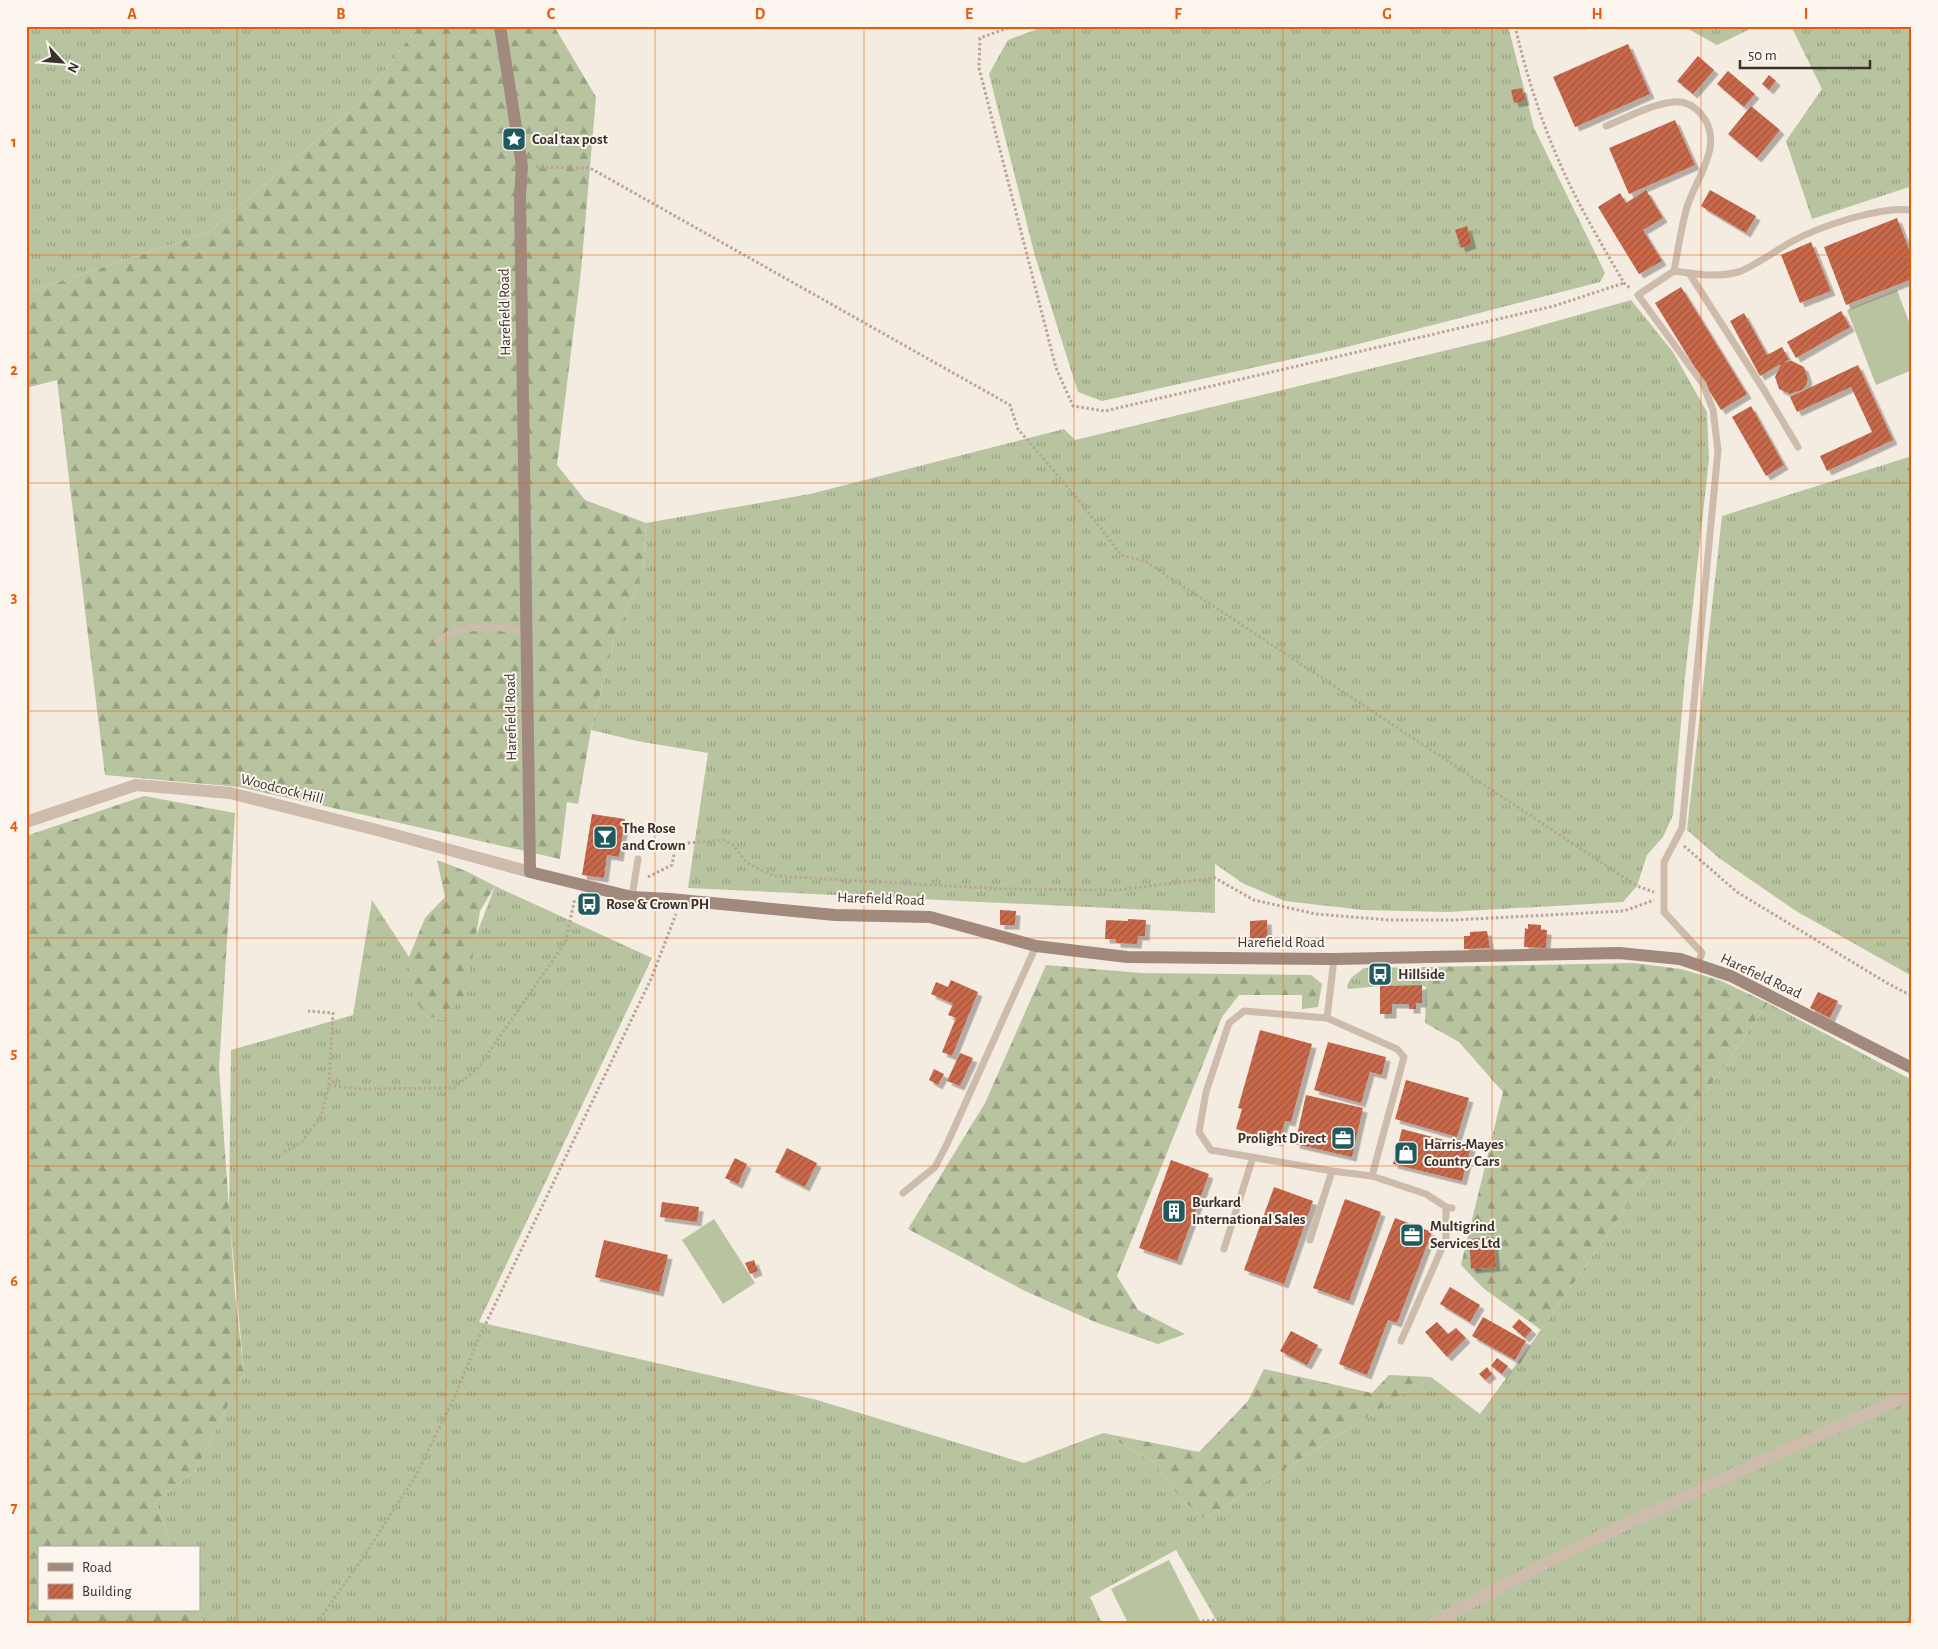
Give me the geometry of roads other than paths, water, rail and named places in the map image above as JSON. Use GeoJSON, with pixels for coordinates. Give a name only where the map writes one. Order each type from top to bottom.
{"type":"FeatureCollection","features":[{"type":"Feature","properties":{"kind":"street","name":"Harefield Road"},"geometry":{"type":"LineString","coordinates":[[500,26],[522,166],[520,196],[530,872],[632,897],[835,915],[930,917],[1036,946],[1127,957],[1334,958],[1620,953],[1680,960],[1730,976],[1912,1068]]}},
{"type":"Feature","properties":{"kind":"street","name":"Woodcock Hill"},"geometry":{"type":"LineString","coordinates":[[26,822],[136,785],[230,793],[530,872]]}},
{"type":"Feature","properties":{"kind":"street"},"geometry":{"type":"LineString","coordinates":[[1432,1623],[1581,1545],[1792,1447],[1912,1394]]}},
{"type":"Feature","properties":{"kind":"lane"},"geometry":{"type":"LineString","coordinates":[[1606,126],[1663,104],[1676,102],[1688,104],[1697,109],[1707,120],[1710,134],[1710,152],[1687,206],[1674,271]]}},
{"type":"Feature","properties":{"kind":"lane"},"geometry":{"type":"LineString","coordinates":[[1697,966],[1702,953],[1664,912],[1664,862],[1682,828],[1718,450],[1713,410],[1703,384],[1638,295],[1674,271],[1708,276],[1740,272],[1793,240],[1828,226],[1893,208],[1912,210]]}},
{"type":"Feature","properties":{"kind":"lane"},"geometry":{"type":"LineString","coordinates":[[1688,273],[1759,382],[1798,447]]}},
{"type":"Feature","properties":{"kind":"lane"},"geometry":{"type":"LineString","coordinates":[[438,642],[448,633],[459,629],[495,628],[526,630]]}},
{"type":"Feature","properties":{"kind":"lane"},"geometry":{"type":"LineString","coordinates":[[632,897],[638,860]]}},
{"type":"Feature","properties":{"kind":"lane"},"geometry":{"type":"LineString","coordinates":[[902,1193],[935,1167],[1036,946]]}},
{"type":"Feature","properties":{"kind":"lane"},"geometry":{"type":"LineString","coordinates":[[1327,1018],[1334,958]]}},
{"type":"Feature","properties":{"kind":"lane"},"geometry":{"type":"LineString","coordinates":[[1372,1176],[1404,1057],[1398,1049],[1327,1018],[1244,1011],[1229,1023],[1206,1092],[1199,1132],[1210,1150],[1332,1172],[1372,1176],[1426,1194],[1449,1208],[1446,1239],[1401,1341]]}},
{"type":"Feature","properties":{"kind":"lane"},"geometry":{"type":"LineString","coordinates":[[1224,1249],[1254,1157]]}},
{"type":"Feature","properties":{"kind":"lane"},"geometry":{"type":"LineString","coordinates":[[1310,1240],[1332,1172]]}},
{"type":"Feature","properties":{"kind":"place","name":"Coal tax post"},"geometry":{"type":"Point","coordinates":[514,139]}},
{"type":"Feature","properties":{"kind":"place","name":"The Rose and Crown"},"geometry":{"type":"Point","coordinates":[605,837]}},
{"type":"Feature","properties":{"kind":"place","name":"Rose & Crown PH"},"geometry":{"type":"Point","coordinates":[589,904]}},
{"type":"Feature","properties":{"kind":"place","name":"Hillside"},"geometry":{"type":"Point","coordinates":[1380,974]}},
{"type":"Feature","properties":{"kind":"place","name":"Prolight Direct"},"geometry":{"type":"Point","coordinates":[1343,1138]}},
{"type":"Feature","properties":{"kind":"place","name":"Harris-Mayes Country Cars"},"geometry":{"type":"Point","coordinates":[1406,1153]}},
{"type":"Feature","properties":{"kind":"place","name":"Burkard International Sales"},"geometry":{"type":"Point","coordinates":[1174,1211]}},
{"type":"Feature","properties":{"kind":"place","name":"Multigrind Services Ltd"},"geometry":{"type":"Point","coordinates":[1412,1235]}}]}
